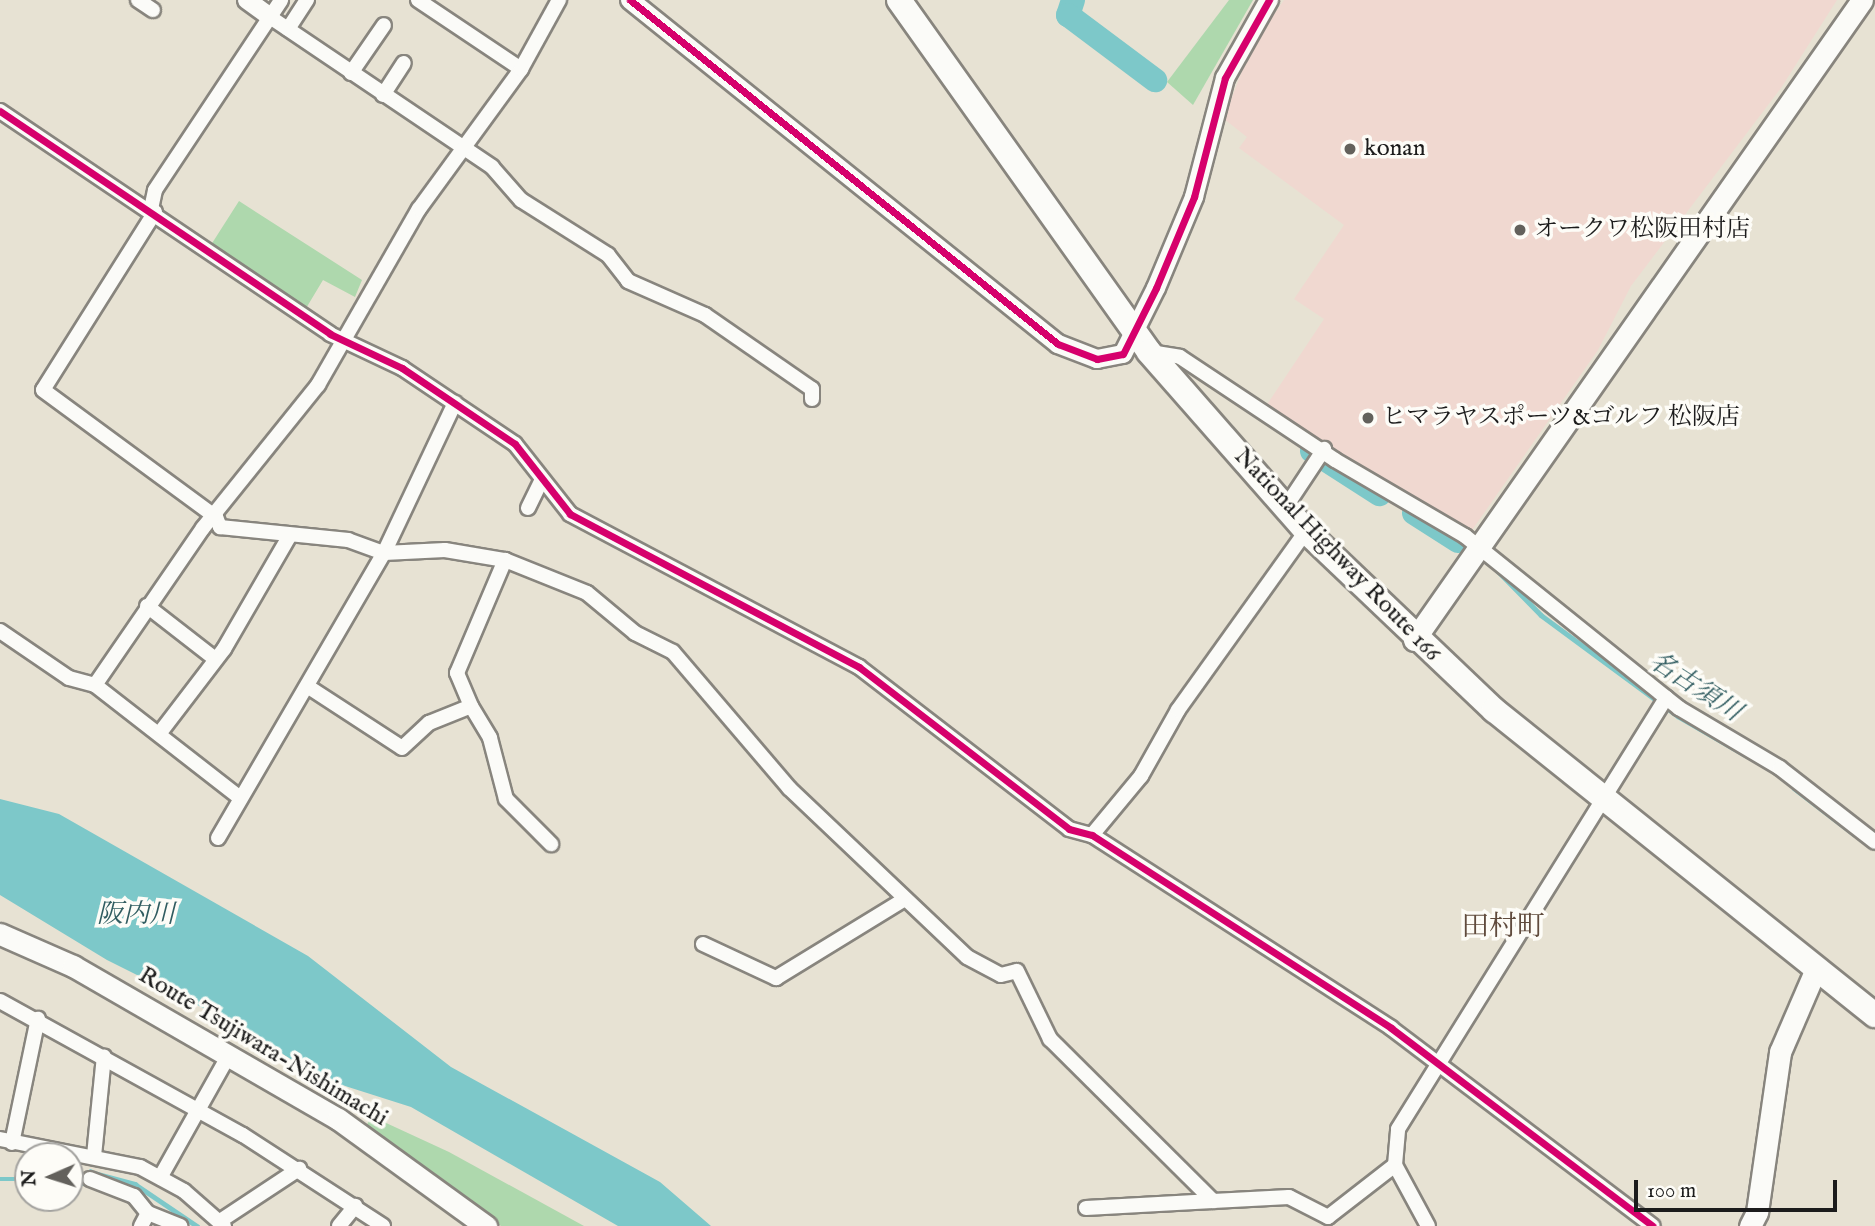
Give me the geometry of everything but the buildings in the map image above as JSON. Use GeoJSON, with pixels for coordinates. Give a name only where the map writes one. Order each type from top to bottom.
{"type":"FeatureCollection","features":[{"type":"Feature","properties":{"kind":"highway","name":"National Highway Route 166"},"geometry":{"type":"LineString","coordinates":[[899,0],[1149,352],[1306,531],[1414,640],[1875,1015]]}},
{"type":"Feature","properties":{"kind":"main road"},"geometry":{"type":"LineString","coordinates":[[1414,640],[1481,550],[1862,0]]}},
{"type":"Feature","properties":{"kind":"main road","name":"Route Tsujiwara-Nishimachi"},"geometry":{"type":"LineString","coordinates":[[0,934],[73,966],[359,1132],[486,1226]]}},
{"type":"Feature","properties":{"kind":"main road"},"geometry":{"type":"LineString","coordinates":[[1750,1226],[1757,1212],[1780,1052],[1816,969]]}},
{"type":"Feature","properties":{"kind":"street"},"geometry":{"type":"LineString","coordinates":[[138,0],[153,10]]}},
{"type":"Feature","properties":{"kind":"street"},"geometry":{"type":"LineString","coordinates":[[247,0],[492,167],[521,200],[608,255],[628,281],[705,315],[812,389],[813,399]]}},
{"type":"Feature","properties":{"kind":"street"},"geometry":{"type":"LineString","coordinates":[[281,0],[155,190],[153,210],[43,390],[216,517],[220,527],[348,540],[384,552],[446,550],[505,560],[587,593],[635,633],[673,652],[789,788],[967,957],[1001,975],[1017,971],[1050,1039],[1213,1201]]}},
{"type":"Feature","properties":{"kind":"street"},"geometry":{"type":"LineString","coordinates":[[288,29],[307,0]]}},
{"type":"Feature","properties":{"kind":"street"},"geometry":{"type":"LineString","coordinates":[[418,0],[521,69]]}},
{"type":"Feature","properties":{"kind":"street"},"geometry":{"type":"LineString","coordinates":[[95,685],[147,606],[318,385],[374,280],[461,147],[521,69],[559,0]]}},
{"type":"Feature","properties":{"kind":"street"},"geometry":{"type":"LineString","coordinates":[[630,0],[1072,353],[1097,359],[1123,354],[1133,326],[1188,213],[1225,78],[1269,0]]}},
{"type":"Feature","properties":{"kind":"street"},"geometry":{"type":"LineString","coordinates":[[351,72],[384,25]]}},
{"type":"Feature","properties":{"kind":"street"},"geometry":{"type":"LineString","coordinates":[[383,95],[404,63]]}},
{"type":"Feature","properties":{"kind":"street"},"geometry":{"type":"LineString","coordinates":[[0,111],[344,339],[455,403],[529,456],[542,479],[570,514],[607,537],[859,667],[1069,830],[1092,835],[1438,1065],[1653,1226]]}},
{"type":"Feature","properties":{"kind":"street"},"geometry":{"type":"LineString","coordinates":[[1149,352],[1180,357],[1321,453],[1481,550],[1663,702],[1780,768],[1875,842]]}},
{"type":"Feature","properties":{"kind":"street"},"geometry":{"type":"LineString","coordinates":[[218,838],[384,552],[455,403]]}},
{"type":"Feature","properties":{"kind":"street"},"geometry":{"type":"LineString","coordinates":[[1285,508],[1321,453]]}},
{"type":"Feature","properties":{"kind":"street"},"geometry":{"type":"LineString","coordinates":[[528,508],[542,479]]}},
{"type":"Feature","properties":{"kind":"street"},"geometry":{"type":"LineString","coordinates":[[1092,835],[1141,776],[1178,710],[1306,531]]}},
{"type":"Feature","properties":{"kind":"street"},"geometry":{"type":"LineString","coordinates":[[159,734],[215,659],[290,535]]}},
{"type":"Feature","properties":{"kind":"street"},"geometry":{"type":"LineString","coordinates":[[505,560],[457,673],[471,706],[490,738],[506,799],[551,844]]}},
{"type":"Feature","properties":{"kind":"street"},"geometry":{"type":"LineString","coordinates":[[147,606],[215,659]]}},
{"type":"Feature","properties":{"kind":"street"},"geometry":{"type":"LineString","coordinates":[[0,631],[69,678],[95,685],[240,798]]}},
{"type":"Feature","properties":{"kind":"street"},"geometry":{"type":"LineString","coordinates":[[307,686],[402,748],[429,723],[471,706]]}},
{"type":"Feature","properties":{"kind":"street"},"geometry":{"type":"LineString","coordinates":[[1428,1226],[1395,1166],[1398,1129],[1663,702]]}},
{"type":"Feature","properties":{"kind":"street"},"geometry":{"type":"LineString","coordinates":[[703,944],[776,978],[905,899]]}},
{"type":"Feature","properties":{"kind":"street"},"geometry":{"type":"LineString","coordinates":[[0,1001],[104,1056],[299,1169],[383,1226]]}},
{"type":"Feature","properties":{"kind":"street"},"geometry":{"type":"LineString","coordinates":[[38,1019],[6,1141],[94,1156],[161,1176],[222,1224],[299,1169]]}},
{"type":"Feature","properties":{"kind":"street"},"geometry":{"type":"LineString","coordinates":[[161,1176],[229,1055]]}},
{"type":"Feature","properties":{"kind":"street"},"geometry":{"type":"LineString","coordinates":[[94,1156],[104,1056]]}},
{"type":"Feature","properties":{"kind":"street"},"geometry":{"type":"LineString","coordinates":[[1086,1208],[1289,1197],[1328,1217],[1395,1166]]}},
{"type":"Feature","properties":{"kind":"street"},"geometry":{"type":"LineString","coordinates":[[90,1179],[134,1196],[145,1219],[181,1226]]}},
{"type":"Feature","properties":{"kind":"street"},"geometry":{"type":"LineString","coordinates":[[340,1226],[355,1206]]}},
{"type":"Feature","properties":{"kind":"shaded area"},"geometry":{"type":"Polygon","coordinates":[[[1284,0],[1837,0],[1781,88],[1631,286],[1598,350],[1470,533],[1266,406],[1324,319],[1294,299],[1344,225],[1239,148],[1247,137],[1224,119],[1250,49],[1284,0]]]}},
{"type":"Feature","properties":{"kind":"green space"},"geometry":{"type":"Polygon","coordinates":[[[1229,0],[1253,0],[1193,105],[1167,82],[1229,0]]]}},
{"type":"Feature","properties":{"kind":"green space"},"geometry":{"type":"Polygon","coordinates":[[[239,201],[362,280],[355,297],[323,280],[305,310],[209,248],[239,201]]]}},
{"type":"Feature","properties":{"kind":"green space"},"geometry":{"type":"Polygon","coordinates":[[[371,1116],[449,1152],[584,1226],[501,1226],[366,1127],[371,1116]]]}},
{"type":"Feature","properties":{"kind":"water","name":"阪内川"},"geometry":{"type":"Polygon","coordinates":[[[0,799],[59,814],[308,956],[451,1067],[660,1182],[711,1226],[618,1226],[411,1107],[320,1078],[241,1027],[107,960],[0,895],[0,799]]]}},
{"type":"Feature","properties":{"kind":"waterway","name":"名古須川"},"geometry":{"type":"LineString","coordinates":[[1073,0],[1068,15],[1155,80]]}},
{"type":"Feature","properties":{"kind":"waterway","name":"名古須川"},"geometry":{"type":"LineString","coordinates":[[1312,451],[1379,494]]}},
{"type":"Feature","properties":{"kind":"waterway","name":"名古須川"},"geometry":{"type":"LineString","coordinates":[[1414,513],[1458,541]]}},
{"type":"Feature","properties":{"kind":"waterway","name":"名古須川"},"geometry":{"type":"LineString","coordinates":[[1497,570],[1541,615],[1678,716],[1747,756]]}},
{"type":"Feature","properties":{"kind":"waterway","name":"名古須川"},"geometry":{"type":"LineString","coordinates":[[1794,788],[1854,834]]}},
{"type":"Feature","properties":{"kind":"waterway"},"geometry":{"type":"LineString","coordinates":[[84,1183],[90,1172],[135,1184],[197,1226]]}},
{"type":"Feature","properties":{"kind":"waterway"},"geometry":{"type":"LineString","coordinates":[[0,1179],[14,1179]]}},
{"type":"Feature","properties":{"kind":"cycle path"},"geometry":{"type":"LineString","coordinates":[[630,0],[1058,344],[1097,359],[1123,354],[1156,288],[1194,197],[1225,78],[1269,0]]}},
{"type":"Feature","properties":{"kind":"cycle path"},"geometry":{"type":"LineString","coordinates":[[0,111],[330,334],[402,368],[515,444],[570,514],[859,667],[1069,829],[1092,835],[1391,1028],[1653,1226]]}},
{"type":"Feature","properties":{"kind":"place","name":"konan"},"geometry":{"type":"Point","coordinates":[1350,149]}},
{"type":"Feature","properties":{"kind":"place","name":"オークワ松阪田村店"},"geometry":{"type":"Point","coordinates":[1520,230]}},
{"type":"Feature","properties":{"kind":"place","name":"ヒマラヤスポーツ&ゴルフ 松阪店"},"geometry":{"type":"Point","coordinates":[1368,418]}},
{"type":"Feature","properties":{"kind":"district","name":"田村町"},"geometry":{"type":"Point","coordinates":[1503,928]}}]}
